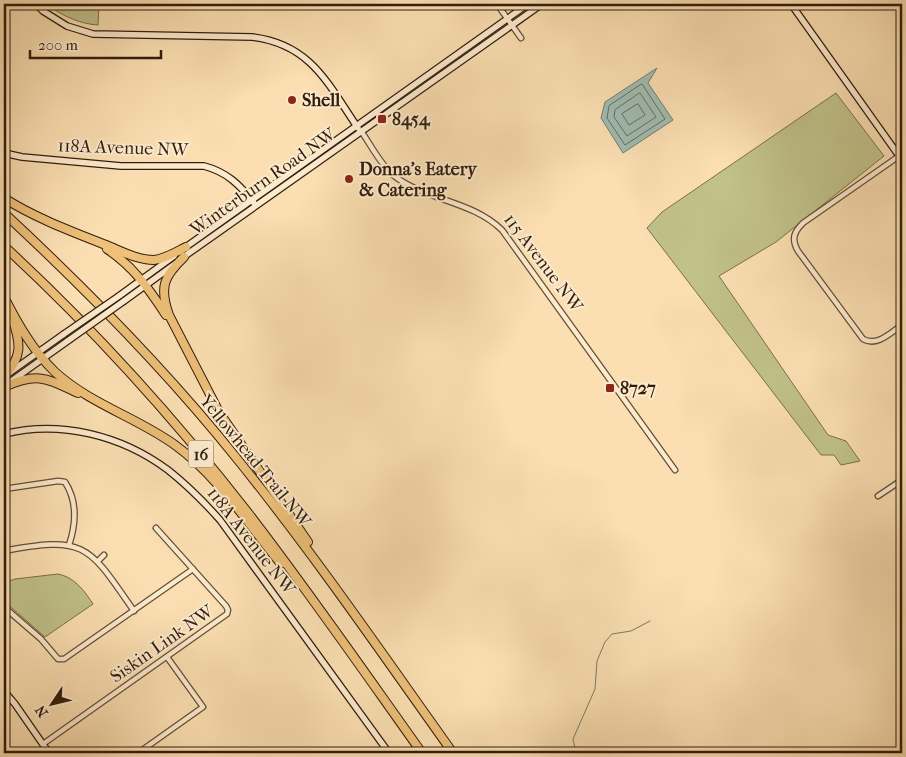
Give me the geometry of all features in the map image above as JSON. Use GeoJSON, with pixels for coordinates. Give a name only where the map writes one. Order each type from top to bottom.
{"type":"FeatureCollection","features":[{"type":"Feature","properties":{"kind":"highway"},"geometry":{"type":"LineString","coordinates":[[4,198],[24,210],[136,257],[159,259],[186,247]]}},
{"type":"Feature","properties":{"kind":"highway","name":"Yellowhead Trail NW"},"geometry":{"type":"LineString","coordinates":[[4,213],[77,283],[163,373],[238,460],[336,590],[453,753]]}},
{"type":"Feature","properties":{"kind":"highway"},"geometry":{"type":"LineString","coordinates":[[86,237],[122,259],[144,282],[179,335]]}},
{"type":"Feature","properties":{"kind":"highway","name":"16"},"geometry":{"type":"LineString","coordinates":[[4,246],[92,334],[176,425],[255,522],[422,753]]}},
{"type":"Feature","properties":{"kind":"highway"},"geometry":{"type":"LineString","coordinates":[[184,257],[168,274],[164,283],[163,293],[169,315],[219,412],[313,550],[336,590]]}},
{"type":"Feature","properties":{"kind":"highway"},"geometry":{"type":"LineString","coordinates":[[5,299],[28,339],[54,371],[105,405],[159,434],[193,460],[235,507],[338,636]]}},
{"type":"Feature","properties":{"kind":"highway"},"geometry":{"type":"LineString","coordinates":[[4,376],[14,364],[19,349],[19,336],[5,299]]}},
{"type":"Feature","properties":{"kind":"highway"},"geometry":{"type":"LineString","coordinates":[[4,387],[20,380],[41,378],[105,405]]}},
{"type":"Feature","properties":{"kind":"street","name":"115 Avenue NW"},"geometry":{"type":"LineString","coordinates":[[36,4],[43,11],[67,26],[94,34],[252,37],[275,42],[297,52],[314,66],[324,78],[389,171],[398,179],[432,195],[480,212],[502,230],[675,470]]}},
{"type":"Feature","properties":{"kind":"street"},"geometry":{"type":"LineString","coordinates":[[498,4],[521,38]]}},
{"type":"Feature","properties":{"kind":"street","name":"Winterburn Road NW"},"geometry":{"type":"LineString","coordinates":[[4,387],[64,334],[118,296],[184,257],[356,125],[528,4]]}},
{"type":"Feature","properties":{"kind":"street","name":"Winterburn Road NW"},"geometry":{"type":"LineString","coordinates":[[4,376],[69,340],[124,301],[186,247],[361,131],[542,4]]}},
{"type":"Feature","properties":{"kind":"street"},"geometry":{"type":"LineString","coordinates":[[791,4],[901,157],[803,223],[795,233],[793,242],[860,337],[869,342],[880,340],[902,325]]}},
{"type":"Feature","properties":{"kind":"street","name":"118A Avenue NW"},"geometry":{"type":"LineString","coordinates":[[4,153],[22,157],[121,166],[204,166],[214,168],[231,178],[254,203]]}},
{"type":"Feature","properties":{"kind":"street","name":"118A Avenue NW"},"geometry":{"type":"LineString","coordinates":[[4,434],[38,428],[89,433],[126,446],[149,458],[181,481],[220,520],[389,753]]}},
{"type":"Feature","properties":{"kind":"street"},"geometry":{"type":"LineString","coordinates":[[878,496],[902,480]]}},
{"type":"Feature","properties":{"kind":"street"},"geometry":{"type":"LineString","coordinates":[[4,489],[58,481],[64,482],[71,494],[75,514],[74,529],[69,545]]}},
{"type":"Feature","properties":{"kind":"street","name":"Siskin Link NW"},"geometry":{"type":"LineString","coordinates":[[43,744],[226,616],[228,612],[226,606],[156,528]]}},
{"type":"Feature","properties":{"kind":"street"},"geometry":{"type":"LineString","coordinates":[[4,551],[56,544],[69,545],[83,550],[98,562],[134,611]]}},
{"type":"Feature","properties":{"kind":"street"},"geometry":{"type":"LineString","coordinates":[[98,562],[104,555]]}},
{"type":"Feature","properties":{"kind":"street"},"geometry":{"type":"LineString","coordinates":[[4,607],[41,639],[61,660],[193,569]]}},
{"type":"Feature","properties":{"kind":"street"},"geometry":{"type":"LineString","coordinates":[[138,753],[203,707],[167,657]]}},
{"type":"Feature","properties":{"kind":"street"},"geometry":{"type":"LineString","coordinates":[[4,691],[49,753]]}},
{"type":"Feature","properties":{"kind":"green space"},"geometry":{"type":"Polygon","coordinates":[[[46,4],[99,4],[98,25],[70,18],[46,4]]]}},
{"type":"Feature","properties":{"kind":"green space"},"geometry":{"type":"Polygon","coordinates":[[[836,93],[884,156],[776,242],[719,276],[828,435],[846,441],[860,461],[841,465],[834,455],[821,455],[647,228],[662,212],[836,93]]]}},
{"type":"Feature","properties":{"kind":"green space"},"geometry":{"type":"Polygon","coordinates":[[[58,574],[69,578],[78,585],[93,604],[45,637],[4,601],[4,583],[15,579],[58,574]]]}},
{"type":"Feature","properties":{"kind":"water"},"geometry":{"type":"Polygon","coordinates":[[[657,68],[648,83],[673,120],[623,153],[601,118],[605,102],[657,68]]]}},
{"type":"Feature","properties":{"kind":"waterway"},"geometry":{"type":"LineString","coordinates":[[576,753],[573,739],[595,689],[597,661],[605,642],[612,634],[631,631],[650,621]]}},
{"type":"Feature","properties":{"kind":"place","name":"Shell"},"geometry":{"type":"Point","coordinates":[292,100]}},
{"type":"Feature","properties":{"kind":"place","name":"8454"},"geometry":{"type":"Point","coordinates":[382,119]}},
{"type":"Feature","properties":{"kind":"place","name":"Donna’s Eatery & Catering"},"geometry":{"type":"Point","coordinates":[349,179]}},
{"type":"Feature","properties":{"kind":"place","name":"8727"},"geometry":{"type":"Point","coordinates":[610,388]}}]}
